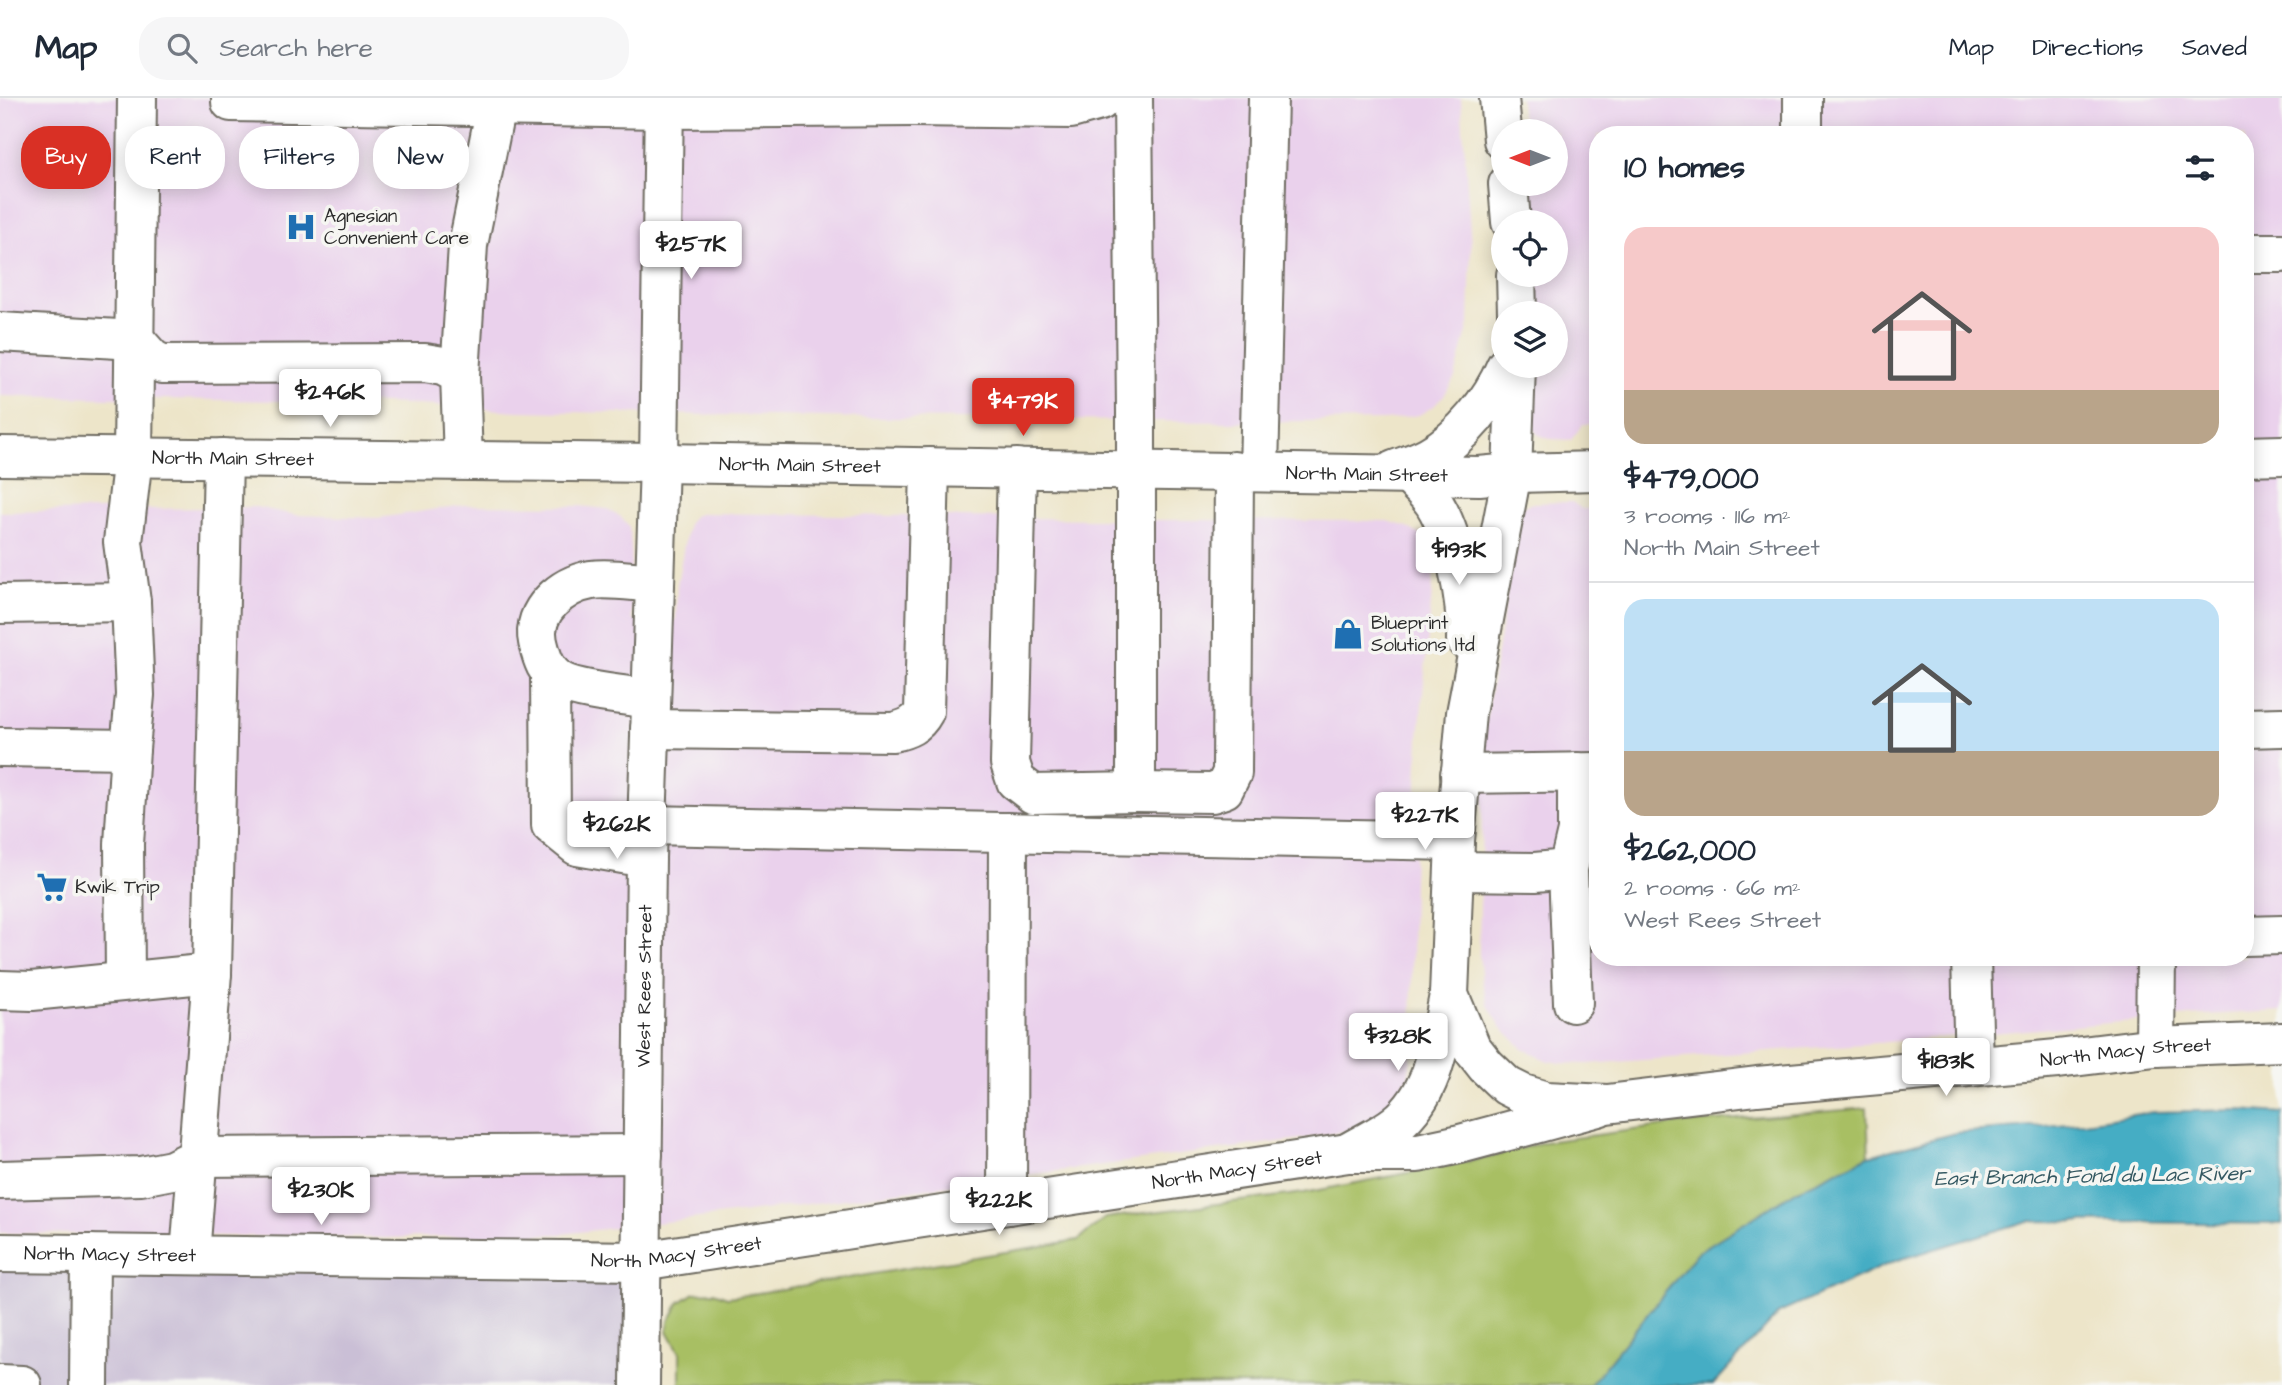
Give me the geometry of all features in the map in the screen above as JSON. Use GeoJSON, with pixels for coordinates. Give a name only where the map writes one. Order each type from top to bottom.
{"type":"FeatureCollection","features":[{"type":"Feature","properties":{"kind":"main road"},"geometry":{"type":"LineString","coordinates":[[125,980],[124,844],[135,695],[131,602],[123,542],[133,457],[137,98]]}},
{"type":"Feature","properties":{"kind":"main road"},"geometry":{"type":"LineString","coordinates":[[231,98],[231,102],[496,106],[664,103],[1071,109],[1087,106],[1100,101],[1100,98]]}},
{"type":"Feature","properties":{"kind":"main road"},"geometry":{"type":"LineString","coordinates":[[1133,98],[1136,792]]}},
{"type":"Feature","properties":{"kind":"main road"},"geometry":{"type":"LineString","coordinates":[[1017,468],[1010,763],[1016,781],[1033,794],[1212,793],[1224,789],[1232,773],[1268,98]]}},
{"type":"Feature","properties":{"kind":"main road"},"geometry":{"type":"LineString","coordinates":[[1499,98],[1501,119]]}},
{"type":"Feature","properties":{"kind":"main road"},"geometry":{"type":"LineString","coordinates":[[1803,98],[1803,126]]}},
{"type":"Feature","properties":{"kind":"main road","name":"West Rees Street"},"geometry":{"type":"LineString","coordinates":[[640,1385],[647,841],[659,463],[664,103]]}},
{"type":"Feature","properties":{"kind":"main road"},"geometry":{"type":"LineString","coordinates":[[463,460],[460,375],[468,245],[496,106]]}},
{"type":"Feature","properties":{"kind":"main road"},"geometry":{"type":"LineString","coordinates":[[2254,253],[2282,253]]}},
{"type":"Feature","properties":{"kind":"main road"},"geometry":{"type":"LineString","coordinates":[[0,332],[135,340],[152,359],[162,364],[425,363],[443,366],[460,375]]}},
{"type":"Feature","properties":{"kind":"main road"},"geometry":{"type":"LineString","coordinates":[[1466,713],[1466,631],[1461,579],[1434,503],[1397,474],[1431,455],[1462,429],[1479,412],[1501,378]]}},
{"type":"Feature","properties":{"kind":"main road"},"geometry":{"type":"LineString","coordinates":[[1466,713],[1512,473],[1516,378]]}},
{"type":"Feature","properties":{"kind":"main road"},"geometry":{"type":"LineString","coordinates":[[2254,456],[2282,455]]}},
{"type":"Feature","properties":{"kind":"main road","name":"North Main Street"},"geometry":{"type":"LineString","coordinates":[[0,456],[463,460],[1479,476],[1589,471]]}},
{"type":"Feature","properties":{"kind":"main road"},"geometry":{"type":"LineString","coordinates":[[190,1255],[212,973],[223,458]]}},
{"type":"Feature","properties":{"kind":"main road"},"geometry":{"type":"LineString","coordinates":[[550,674],[564,683],[651,714],[893,732],[906,729],[919,721],[924,712],[930,467]]}},
{"type":"Feature","properties":{"kind":"main road"},"geometry":{"type":"LineString","coordinates":[[655,583],[590,580],[558,594],[542,612],[536,633],[540,654],[550,674],[551,825],[577,846],[647,841],[1008,832],[1454,856],[1535,872],[1568,869]]}},
{"type":"Feature","properties":{"kind":"main road"},"geometry":{"type":"LineString","coordinates":[[0,604],[131,602]]}},
{"type":"Feature","properties":{"kind":"main road","name":"North Macy Street"},"geometry":{"type":"LineString","coordinates":[[1348,1153],[1397,1123],[1430,1077],[1436,1059],[1449,995],[1454,856],[1466,713]]}},
{"type":"Feature","properties":{"kind":"main road"},"geometry":{"type":"LineString","coordinates":[[2254,728],[2282,727]]}},
{"type":"Feature","properties":{"kind":"main road"},"geometry":{"type":"LineString","coordinates":[[0,747],[130,749]]}},
{"type":"Feature","properties":{"kind":"main road"},"geometry":{"type":"LineString","coordinates":[[1461,774],[1588,772],[1568,869],[1573,1003]]}},
{"type":"Feature","properties":{"kind":"main road"},"geometry":{"type":"LineString","coordinates":[[1007,1205],[1008,832]]}},
{"type":"Feature","properties":{"kind":"main road"},"geometry":{"type":"LineString","coordinates":[[2254,936],[2282,935]]}},
{"type":"Feature","properties":{"kind":"main road"},"geometry":{"type":"LineString","coordinates":[[1971,966],[1974,1066]]}},
{"type":"Feature","properties":{"kind":"main road"},"geometry":{"type":"LineString","coordinates":[[2155,1047],[2156,966]]}},
{"type":"Feature","properties":{"kind":"main road"},"geometry":{"type":"LineString","coordinates":[[0,990],[32,991],[212,973]]}},
{"type":"Feature","properties":{"kind":"main road"},"geometry":{"type":"LineString","coordinates":[[1449,995],[1471,1047],[1507,1086],[1546,1101],[1606,1104]]}},
{"type":"Feature","properties":{"kind":"main road","name":"North Macy Street"},"geometry":{"type":"LineString","coordinates":[[0,1253],[641,1261],[1348,1153],[1418,1153],[1481,1139],[1606,1104],[1757,1086],[2155,1047],[2282,1042]]}},
{"type":"Feature","properties":{"kind":"main road"},"geometry":{"type":"LineString","coordinates":[[0,1180],[141,1176],[172,1170],[198,1157],[643,1154]]}},
{"type":"Feature","properties":{"kind":"main road"},"geometry":{"type":"LineString","coordinates":[[89,1385],[90,1254]]}},
{"type":"Feature","properties":{"kind":"main road"},"geometry":{"type":"LineString","coordinates":[[0,1384],[22,1385]]}},
{"type":"Feature","properties":{"kind":"shaded area"},"geometry":{"type":"Polygon","coordinates":[[[0,98],[1461,98],[1471,246],[1469,324],[1455,377],[1434,406],[1419,415],[1386,420],[1228,422],[877,418],[517,411],[386,403],[0,396],[0,98]]]}},
{"type":"Feature","properties":{"kind":"shaded area"},"geometry":{"type":"Polygon","coordinates":[[[1520,98],[2282,98],[2282,1011],[2202,1015],[1588,1064],[1561,1063],[1546,1060],[1523,1048],[1502,1028],[1488,1005],[1479,953],[1484,732],[1521,507],[1533,503],[1572,502],[1582,509],[1589,509],[1589,966],[2254,966],[2254,126],[1589,126],[1589,424],[1583,424],[1571,440],[1549,439],[1537,434],[1532,426],[1531,378],[1568,378],[1568,301],[1531,301],[1530,287],[1568,287],[1568,210],[1527,210],[1527,196],[1568,196],[1568,119],[1522,119],[1520,98]]]}},
{"type":"Feature","properties":{"kind":"shaded area"},"geometry":{"type":"Polygon","coordinates":[[[464,505],[579,506],[607,509],[621,517],[629,527],[631,545],[632,620],[676,620],[677,585],[688,523],[693,516],[703,513],[1387,521],[1407,527],[1425,538],[1432,553],[1434,570],[1419,737],[1413,881],[1411,1059],[1408,1077],[1391,1107],[1374,1119],[1345,1131],[1308,1138],[562,1234],[385,1238],[0,1233],[0,512],[256,507],[295,515],[379,518],[464,505]]]}},
{"type":"Feature","properties":{"kind":"shaded area"},"geometry":{"type":"Polygon","coordinates":[[[0,1253],[641,1261],[640,1385],[0,1385],[0,1253]]]}},
{"type":"Feature","properties":{"kind":"green space"},"geometry":{"type":"Polygon","coordinates":[[[1867,1108],[1869,1156],[1798,1190],[1698,1252],[1590,1385],[680,1385],[680,1353],[668,1331],[669,1321],[679,1303],[694,1293],[714,1292],[727,1297],[746,1295],[1078,1240],[1105,1218],[1304,1193],[1491,1157],[1544,1142],[1678,1124],[1867,1108]]]}},
{"type":"Feature","properties":{"kind":"water","name":"East Branch Fond du Lac River"},"geometry":{"type":"Polygon","coordinates":[[[2239,1110],[2282,1113],[2282,1224],[2028,1221],[1895,1261],[1779,1313],[1713,1385],[1590,1385],[1698,1252],[1798,1190],[1869,1156],[1955,1133],[2070,1124],[2153,1112],[2239,1110]]]}},
{"type":"Feature","properties":{"kind":"place","name":"Agnesian Convenient Care"},"geometry":{"type":"Point","coordinates":[301,227]}},
{"type":"Feature","properties":{"kind":"place","name":"Blueprint Solutions ltd"},"geometry":{"type":"Point","coordinates":[1348,634]}},
{"type":"Feature","properties":{"kind":"place","name":"Kwik Trip"},"geometry":{"type":"Point","coordinates":[52,887]}}]}
